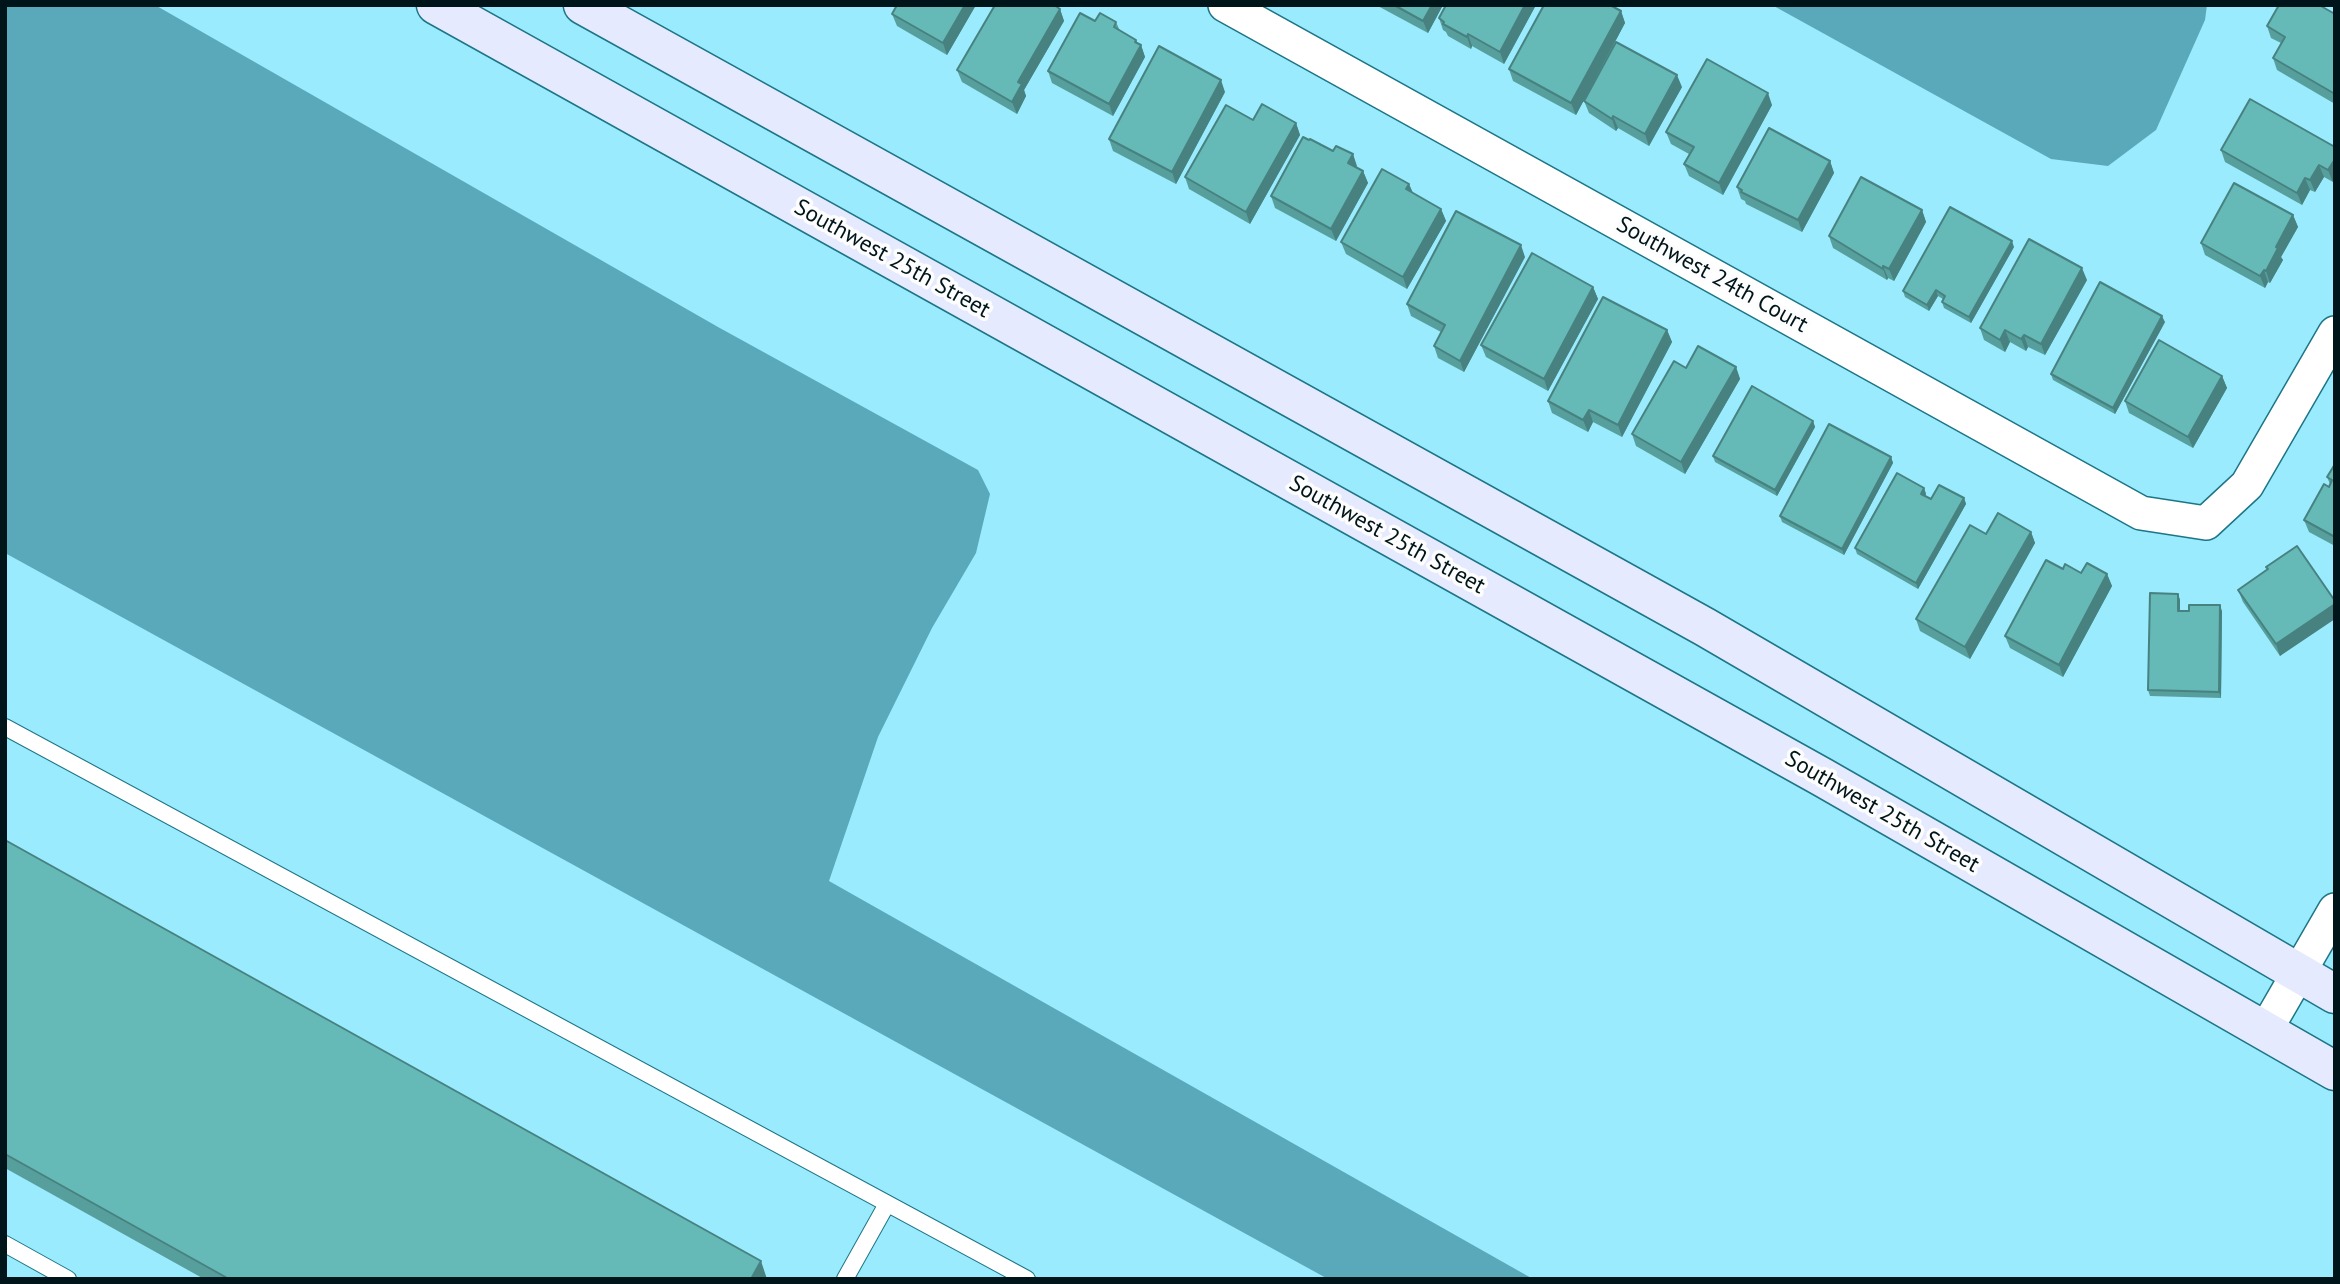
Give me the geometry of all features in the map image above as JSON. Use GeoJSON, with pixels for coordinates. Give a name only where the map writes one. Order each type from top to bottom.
{"type":"FeatureCollection","features":[{"type":"Feature","properties":{"kind":"street","name":"Southwest 25th Street"},"geometry":{"type":"LineString","coordinates":[[436,5],[1810,770],[2335,1071]]}},
{"type":"Feature","properties":{"kind":"street"},"geometry":{"type":"LineString","coordinates":[[583,5],[1706,627],[2335,994]]}},
{"type":"Feature","properties":{"kind":"street","name":"Southwest 24th Court"},"geometry":{"type":"LineString","coordinates":[[1224,5],[2141,513],[2206,523],[2247,485],[2335,333]]}},
{"type":"Feature","properties":{"kind":"street"},"geometry":{"type":"LineString","coordinates":[[2265,1031],[2335,910]]}},
{"type":"Feature","properties":{"kind":"lane"},"geometry":{"type":"LineString","coordinates":[[5,727],[1027,1279]]}},
{"type":"Feature","properties":{"kind":"lane"},"geometry":{"type":"LineString","coordinates":[[845,1279],[887,1204]]}},
{"type":"Feature","properties":{"kind":"lane"},"geometry":{"type":"LineString","coordinates":[[5,1244],[68,1279]]}},
{"type":"Feature","properties":{"kind":"water"},"geometry":{"type":"Polygon","coordinates":[[[5,5],[155,5],[718,327],[978,470],[990,494],[976,553],[932,628],[878,737],[829,881],[1533,1279],[1328,1279],[5,553],[5,5]]]}},
{"type":"Feature","properties":{"kind":"water"},"geometry":{"type":"Polygon","coordinates":[[[1772,5],[2207,5],[2205,20],[2156,130],[2108,166],[2051,159],[1772,5]]]}},
{"type":"Feature","properties":{"kind":"building"},"geometry":{"type":"Polygon","coordinates":[[[897,5],[965,5],[943,43],[892,14],[897,5]]]}},
{"type":"Feature","properties":{"kind":"building"},"geometry":{"type":"Polygon","coordinates":[[[995,5],[1054,5],[1060,9],[1018,82],[1022,84],[1012,102],[957,70],[995,5]]]}},
{"type":"Feature","properties":{"kind":"building"},"geometry":{"type":"Polygon","coordinates":[[[1394,5],[1432,5],[1423,21],[1394,5]]]}},
{"type":"Feature","properties":{"kind":"building"},"geometry":{"type":"Polygon","coordinates":[[[1446,5],[1525,5],[1500,52],[1443,24],[1439,18],[1446,5]]]}},
{"type":"Feature","properties":{"kind":"building"},"geometry":{"type":"Polygon","coordinates":[[[1544,5],[1610,5],[1621,11],[1571,103],[1509,69],[1544,5]]]}},
{"type":"Feature","properties":{"kind":"building"},"geometry":{"type":"Polygon","coordinates":[[[2279,5],[2319,5],[2335,14],[2335,94],[2273,58],[2285,37],[2267,26],[2279,5]]]}},
{"type":"Feature","properties":{"kind":"building"},"geometry":{"type":"Polygon","coordinates":[[[1080,13],[1095,21],[1100,13],[1116,22],[1114,27],[1141,45],[1109,104],[1048,71],[1080,13]]]}},
{"type":"Feature","properties":{"kind":"building"},"geometry":{"type":"Polygon","coordinates":[[[1616,42],[1677,75],[1645,134],[1613,116],[1612,119],[1584,101],[1616,42]]]}},
{"type":"Feature","properties":{"kind":"building"},"geometry":{"type":"Polygon","coordinates":[[[1159,46],[1221,80],[1172,172],[1109,139],[1159,46]]]}},
{"type":"Feature","properties":{"kind":"building"},"geometry":{"type":"Polygon","coordinates":[[[1707,59],[1768,93],[1719,183],[1684,164],[1694,147],[1666,132],[1707,59]]]}},
{"type":"Feature","properties":{"kind":"building"},"geometry":{"type":"Polygon","coordinates":[[[2250,99],[2335,147],[2335,159],[2328,170],[2319,165],[2310,180],[2305,178],[2297,193],[2221,150],[2250,99]]]}},
{"type":"Feature","properties":{"kind":"building"},"geometry":{"type":"Polygon","coordinates":[[[1262,104],[1296,123],[1246,212],[1185,177],[1226,105],[1253,120],[1262,104]]]}},
{"type":"Feature","properties":{"kind":"building"},"geometry":{"type":"Polygon","coordinates":[[[1769,128],[1830,161],[1798,220],[1741,192],[1737,187],[1769,128]]]}},
{"type":"Feature","properties":{"kind":"building"},"geometry":{"type":"Polygon","coordinates":[[[1303,137],[1333,151],[1336,146],[1353,154],[1348,163],[1363,171],[1331,229],[1271,196],[1303,137]]]}},
{"type":"Feature","properties":{"kind":"building"},"geometry":{"type":"Polygon","coordinates":[[[1382,169],[1409,184],[1406,189],[1441,209],[1403,277],[1341,242],[1382,169]]]}},
{"type":"Feature","properties":{"kind":"building"},"geometry":{"type":"Polygon","coordinates":[[[1861,177],[1922,210],[1889,269],[1883,266],[1883,269],[1829,236],[1861,177]]]}},
{"type":"Feature","properties":{"kind":"building"},"geometry":{"type":"Polygon","coordinates":[[[2234,183],[2293,215],[2266,271],[2260,276],[2201,243],[2234,183]]]}},
{"type":"Feature","properties":{"kind":"building"},"geometry":{"type":"Polygon","coordinates":[[[1950,207],[2012,241],[1969,317],[1942,302],[1945,296],[1936,290],[1927,305],[1903,291],[1950,207]]]}},
{"type":"Feature","properties":{"kind":"building"},"geometry":{"type":"Polygon","coordinates":[[[1456,211],[1521,245],[1460,361],[1434,346],[1445,325],[1407,304],[1456,211]]]}},
{"type":"Feature","properties":{"kind":"building"},"geometry":{"type":"Polygon","coordinates":[[[2029,239],[2082,268],[2041,344],[2024,335],[2021,339],[2005,330],[2000,340],[1980,328],[2029,239]]]}},
{"type":"Feature","properties":{"kind":"building"},"geometry":{"type":"Polygon","coordinates":[[[1532,253],[1593,287],[1544,379],[1481,345],[1532,253]]]}},
{"type":"Feature","properties":{"kind":"building"},"geometry":{"type":"Polygon","coordinates":[[[2100,282],[2162,316],[2113,408],[2051,374],[2100,282]]]}},
{"type":"Feature","properties":{"kind":"building"},"geometry":{"type":"Polygon","coordinates":[[[1603,297],[1667,330],[1618,425],[1589,410],[1583,420],[1548,401],[1603,297]]]}},
{"type":"Feature","properties":{"kind":"building"},"geometry":{"type":"Polygon","coordinates":[[[2159,340],[2222,376],[2188,437],[2125,401],[2159,340]]]}},
{"type":"Feature","properties":{"kind":"building"},"geometry":{"type":"Polygon","coordinates":[[[1698,346],[1736,367],[1681,462],[1632,434],[1674,361],[1686,368],[1698,346]]]}},
{"type":"Feature","properties":{"kind":"building"},"geometry":{"type":"Polygon","coordinates":[[[1752,386],[1813,421],[1775,490],[1713,456],[1752,386]]]}},
{"type":"Feature","properties":{"kind":"building"},"geometry":{"type":"Polygon","coordinates":[[[1829,424],[1891,457],[1842,549],[1780,516],[1829,424]]]}},
{"type":"Feature","properties":{"kind":"building"},"geometry":{"type":"Polygon","coordinates":[[[2335,464],[2335,537],[2304,520],[2324,484],[2329,487],[2332,480],[2327,477],[2335,464]]]}},
{"type":"Feature","properties":{"kind":"building"},"geometry":{"type":"Polygon","coordinates":[[[1897,473],[1924,488],[1921,494],[1931,499],[1939,485],[1964,498],[1916,583],[1855,548],[1897,473]]]}},
{"type":"Feature","properties":{"kind":"building"},"geometry":{"type":"Polygon","coordinates":[[[1998,513],[2031,532],[1965,647],[1916,619],[1970,525],[1986,534],[1998,513]]]}},
{"type":"Feature","properties":{"kind":"building"},"geometry":{"type":"Polygon","coordinates":[[[2297,546],[2335,604],[2276,644],[2238,590],[2297,546]]]}},
{"type":"Feature","properties":{"kind":"building"},"geometry":{"type":"Polygon","coordinates":[[[2046,560],[2063,569],[2065,564],[2081,573],[2087,563],[2107,574],[2059,665],[2005,636],[2046,560]]]}},
{"type":"Feature","properties":{"kind":"building"},"geometry":{"type":"Polygon","coordinates":[[[2150,593],[2178,594],[2178,611],[2189,611],[2189,605],[2220,605],[2219,692],[2148,690],[2150,593]]]}},
{"type":"Feature","properties":{"kind":"building"},"geometry":{"type":"Polygon","coordinates":[[[5,840],[761,1261],[751,1279],[229,1279],[5,1154],[5,840]]]}}]}
